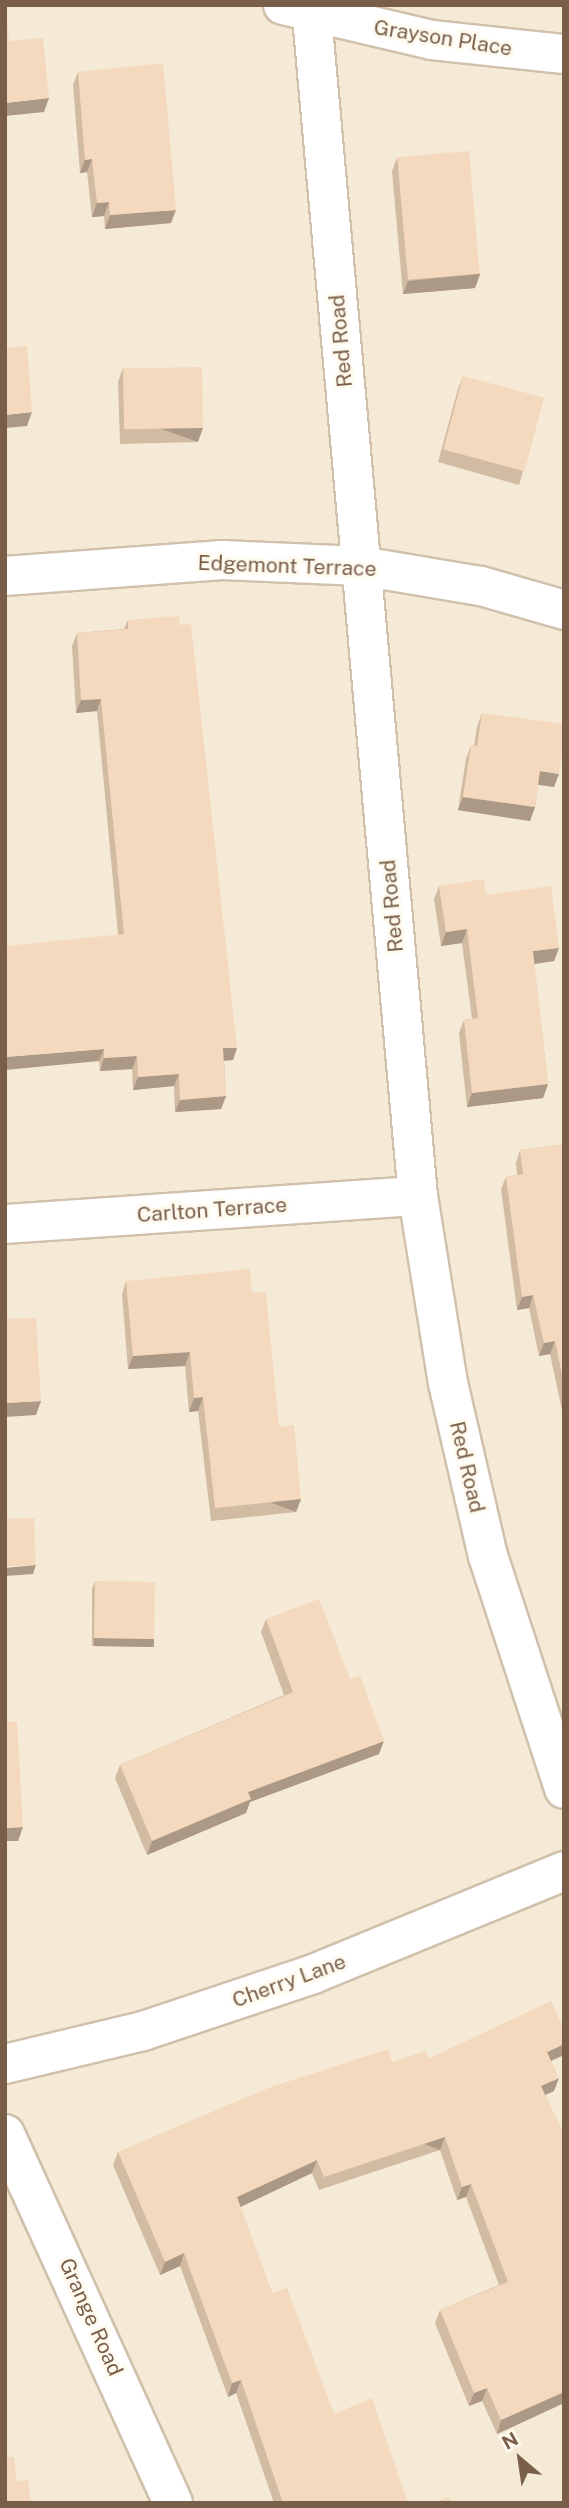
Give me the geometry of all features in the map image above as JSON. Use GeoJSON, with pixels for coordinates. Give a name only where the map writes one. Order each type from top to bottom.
{"type":"FeatureCollection","features":[{"type":"Feature","properties":{"kind":"street","name":"Grayson Place"},"geometry":{"type":"LineString","coordinates":[[302,9],[432,40],[564,54]]}},
{"type":"Feature","properties":{"kind":"street","name":"Red Road"},"geometry":{"type":"LineString","coordinates":[[302,9],[361,566],[418,1196],[447,1382],[488,1556],[564,1789]]}},
{"type":"Feature","properties":{"kind":"street","name":"Edgemont Terrace"},"geometry":{"type":"LineString","coordinates":[[5,576],[222,560],[361,566],[481,586],[564,610]]}},
{"type":"Feature","properties":{"kind":"street","name":"Carlton Terrace"},"geometry":{"type":"LineString","coordinates":[[5,1224],[418,1196]]}},
{"type":"Feature","properties":{"kind":"street","name":"Cherry Lane"},"geometry":{"type":"LineString","coordinates":[[5,2064],[144,2031],[313,1974],[564,1871]]}},
{"type":"Feature","properties":{"kind":"street","name":"Grange Road"},"geometry":{"type":"LineString","coordinates":[[5,2133],[173,2503]]}},
{"type":"Feature","properties":{"kind":"shaded area"},"geometry":{"type":"Polygon","coordinates":[[[5,5],[564,5],[564,2503],[5,2503],[5,5]]]}},
{"type":"Feature","properties":{"kind":"building"},"geometry":{"type":"Polygon","coordinates":[[[5,21],[9,41],[43,38],[49,98],[5,103],[5,21]]]}},
{"type":"Feature","properties":{"kind":"building"},"geometry":{"type":"Polygon","coordinates":[[[163,63],[176,210],[110,215],[109,202],[97,203],[92,159],[85,160],[78,72],[163,63]]]}},
{"type":"Feature","properties":{"kind":"building"},"geometry":{"type":"Polygon","coordinates":[[[469,151],[480,274],[408,280],[397,157],[469,151]]]}},
{"type":"Feature","properties":{"kind":"building"},"geometry":{"type":"Polygon","coordinates":[[[27,346],[32,412],[5,415],[5,348],[27,346]]]}},
{"type":"Feature","properties":{"kind":"building"},"geometry":{"type":"Polygon","coordinates":[[[202,367],[203,428],[124,429],[123,368],[202,367]]]}},
{"type":"Feature","properties":{"kind":"building"},"geometry":{"type":"Polygon","coordinates":[[[463,376],[544,398],[524,471],[443,449],[463,376]]]}},
{"type":"Feature","properties":{"kind":"building"},"geometry":{"type":"Polygon","coordinates":[[[179,616],[180,625],[191,624],[237,1048],[223,1048],[226,1096],[180,1100],[179,1074],[138,1077],[137,1056],[104,1058],[104,1049],[5,1057],[5,946],[124,934],[101,699],[81,700],[77,633],[128,629],[128,620],[179,616]]]}},
{"type":"Feature","properties":{"kind":"building"},"geometry":{"type":"Polygon","coordinates":[[[482,713],[564,724],[559,774],[540,771],[535,807],[463,797],[471,745],[477,746],[482,713]]]}},
{"type":"Feature","properties":{"kind":"building"},"geometry":{"type":"Polygon","coordinates":[[[484,879],[486,895],[551,886],[559,948],[533,951],[548,1084],[472,1093],[464,1020],[478,1018],[467,929],[446,932],[439,886],[484,879]]]}},
{"type":"Feature","properties":{"kind":"building"},"geometry":{"type":"Polygon","coordinates":[[[564,1144],[564,1384],[555,1341],[544,1343],[533,1295],[522,1297],[506,1177],[523,1174],[520,1150],[564,1144]]]}},
{"type":"Feature","properties":{"kind":"building"},"geometry":{"type":"Polygon","coordinates":[[[250,1269],[252,1293],[266,1292],[279,1427],[294,1425],[301,1499],[215,1508],[203,1397],[194,1398],[190,1352],[133,1356],[126,1281],[250,1269]]]}},
{"type":"Feature","properties":{"kind":"building"},"geometry":{"type":"Polygon","coordinates":[[[36,1318],[41,1401],[5,1403],[5,1319],[36,1318]]]}},
{"type":"Feature","properties":{"kind":"building"},"geometry":{"type":"Polygon","coordinates":[[[34,1518],[36,1565],[7,1566],[5,1519],[34,1518]]]}},
{"type":"Feature","properties":{"kind":"building"},"geometry":{"type":"Polygon","coordinates":[[[95,1581],[155,1582],[154,1639],[94,1638],[95,1581]]]}},
{"type":"Feature","properties":{"kind":"building"},"geometry":{"type":"Polygon","coordinates":[[[319,1599],[350,1679],[360,1676],[384,1741],[248,1792],[251,1799],[152,1841],[120,1765],[293,1692],[266,1619],[319,1599]]]}},
{"type":"Feature","properties":{"kind":"building"},"geometry":{"type":"Polygon","coordinates":[[[5,1722],[17,1722],[23,1827],[5,1828],[5,1722]]]}},
{"type":"Feature","properties":{"kind":"building"},"geometry":{"type":"Polygon","coordinates":[[[551,2001],[564,2029],[564,2044],[547,2052],[559,2078],[541,2086],[564,2135],[564,2392],[501,2420],[487,2388],[474,2393],[440,2310],[508,2282],[471,2184],[462,2187],[445,2137],[324,2177],[317,2160],[237,2197],[272,2293],[287,2288],[334,2414],[372,2398],[408,2503],[283,2503],[241,2380],[232,2383],[184,2253],[165,2262],[118,2152],[268,2088],[388,2049],[392,2062],[426,2051],[428,2059],[551,2001]]]}},
{"type":"Feature","properties":{"kind":"building"},"geometry":{"type":"Polygon","coordinates":[[[14,2457],[17,2482],[28,2480],[31,2503],[5,2503],[5,2458],[14,2457]]]}},
{"type":"Feature","properties":{"kind":"building"},"geometry":{"type":"Polygon","coordinates":[[[449,2497],[451,2503],[432,2503],[449,2497]]]}}]}
